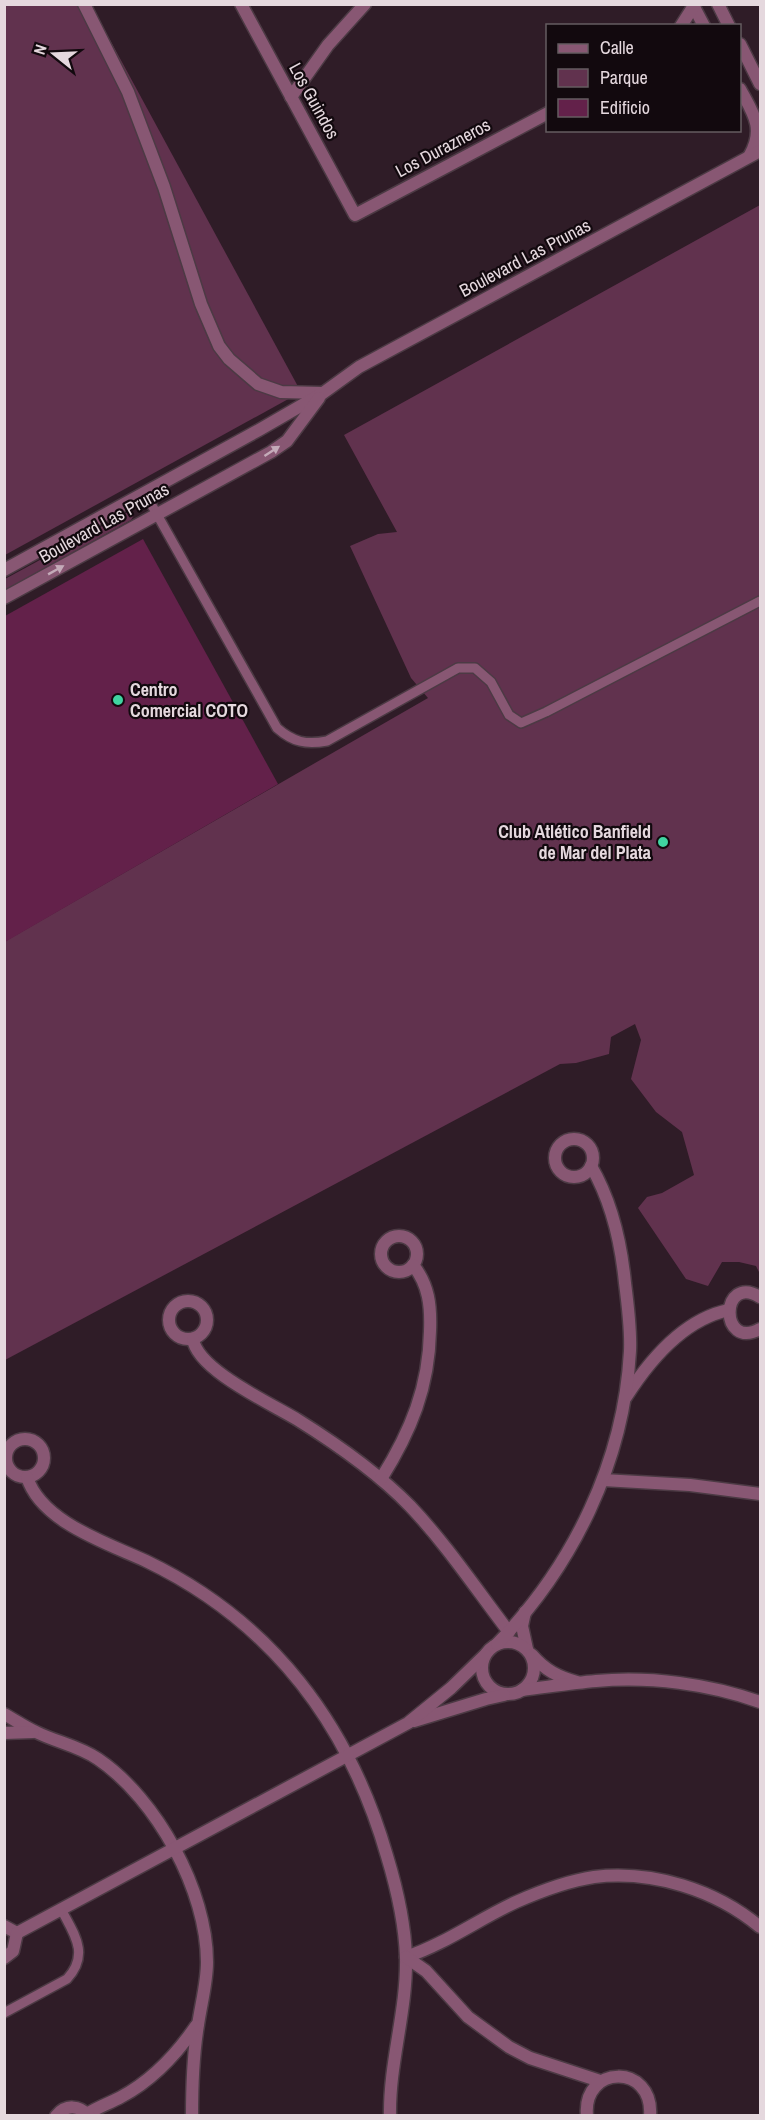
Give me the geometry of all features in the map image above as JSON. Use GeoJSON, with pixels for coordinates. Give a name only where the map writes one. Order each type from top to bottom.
{"type":"FeatureCollection","features":[{"type":"Feature","properties":{"kind":"street"},"geometry":{"type":"LineString","coordinates":[[84,4],[128,92],[165,187],[201,304],[219,346],[229,359],[258,384],[281,392],[323,393]]}},
{"type":"Feature","properties":{"kind":"street","name":"Los Guindos"},"geometry":{"type":"LineString","coordinates":[[241,4],[355,215]]}},
{"type":"Feature","properties":{"kind":"street"},"geometry":{"type":"LineString","coordinates":[[291,97],[328,45],[365,4]]}},
{"type":"Feature","properties":{"kind":"street"},"geometry":{"type":"LineString","coordinates":[[718,4],[728,24]]}},
{"type":"Feature","properties":{"kind":"street"},"geometry":{"type":"LineString","coordinates":[[682,24],[695,6]]}},
{"type":"Feature","properties":{"kind":"street"},"geometry":{"type":"LineString","coordinates":[[695,6],[703,24]]}},
{"type":"Feature","properties":{"kind":"street"},"geometry":{"type":"LineString","coordinates":[[741,46],[760,84]]}},
{"type":"Feature","properties":{"kind":"street"},"geometry":{"type":"LineString","coordinates":[[741,90],[758,121],[758,143],[748,159]]}},
{"type":"Feature","properties":{"kind":"street","name":"Los Durazneros"},"geometry":{"type":"LineString","coordinates":[[355,215],[546,114]]}},
{"type":"Feature","properties":{"kind":"street","name":"Boulevard Las Prunas"},"geometry":{"type":"LineString","coordinates":[[4,570],[323,393],[359,367],[760,151]]}},
{"type":"Feature","properties":{"kind":"street","name":"Boulevard Las Prunas"},"geometry":{"type":"LineString","coordinates":[[4,598],[271,452],[287,441],[323,393]]}},
{"type":"Feature","properties":{"kind":"street"},"geometry":{"type":"LineString","coordinates":[[408,1723],[485,1655],[525,1612],[556,1571],[578,1535],[603,1480],[625,1398],[630,1351],[629,1314],[618,1238],[605,1191],[591,1166]]}},
{"type":"Feature","properties":{"kind":"street"},"geometry":{"type":"LineString","coordinates":[[381,1479],[406,1435],[428,1371],[431,1323],[429,1300],[426,1286],[413,1265]]}},
{"type":"Feature","properties":{"kind":"street"},"geometry":{"type":"LineString","coordinates":[[760,1297],[753,1293],[740,1295],[734,1298],[729,1310],[731,1323],[741,1331],[754,1332],[760,1329]]}},
{"type":"Feature","properties":{"kind":"street"},"geometry":{"type":"LineString","coordinates":[[625,1398],[645,1369],[679,1336],[714,1313],[729,1310]]}},
{"type":"Feature","properties":{"kind":"street"},"geometry":{"type":"LineString","coordinates":[[193,1339],[198,1354],[219,1372],[325,1437],[381,1479],[409,1506],[449,1551],[508,1632]]}},
{"type":"Feature","properties":{"kind":"street"},"geometry":{"type":"LineString","coordinates":[[27,1477],[38,1498],[70,1524],[206,1593],[260,1637],[307,1692],[347,1755],[371,1808],[388,1857],[402,1919],[406,1957],[403,2007],[390,2097],[390,2115]]}},
{"type":"Feature","properties":{"kind":"street"},"geometry":{"type":"LineString","coordinates":[[603,1480],[690,1485],[760,1494]]}},
{"type":"Feature","properties":{"kind":"street"},"geometry":{"type":"LineString","coordinates":[[522,1690],[532,1678],[534,1664],[522,1634],[525,1612]]}},
{"type":"Feature","properties":{"kind":"street"},"geometry":{"type":"LineString","coordinates":[[496,1644],[513,1642],[529,1652],[547,1670],[557,1676],[584,1683]]}},
{"type":"Feature","properties":{"kind":"street"},"geometry":{"type":"LineString","coordinates":[[485,1655],[482,1671],[484,1679],[494,1690],[508,1695]]}},
{"type":"Feature","properties":{"kind":"street"},"geometry":{"type":"LineString","coordinates":[[4,1958],[13,1951],[18,1933],[408,1723],[522,1690],[594,1681],[657,1681],[722,1691],[760,1702]]}},
{"type":"Feature","properties":{"kind":"street"},"geometry":{"type":"LineString","coordinates":[[4,1714],[37,1732],[76,1747],[113,1770],[143,1803],[174,1850],[198,1904],[207,1961],[194,2054],[192,2115]]}},
{"type":"Feature","properties":{"kind":"street"},"geometry":{"type":"LineString","coordinates":[[4,1733],[37,1732]]}},
{"type":"Feature","properties":{"kind":"street"},"geometry":{"type":"LineString","coordinates":[[406,1957],[431,1949],[514,1903],[541,1892],[593,1878],[615,1876],[647,1878],[680,1885],[706,1894],[731,1906],[760,1928]]}},
{"type":"Feature","properties":{"kind":"street"},"geometry":{"type":"LineString","coordinates":[[4,1926],[18,1933]]}},
{"type":"Feature","properties":{"kind":"street"},"geometry":{"type":"LineString","coordinates":[[406,1957],[426,1971],[468,2017],[509,2047],[530,2058],[600,2081]]}},
{"type":"Feature","properties":{"kind":"street"},"geometry":{"type":"LineString","coordinates":[[56,2115],[72,2107],[79,2108],[88,2114],[152,2077],[177,2052],[198,2022]]}},
{"type":"Feature","properties":{"kind":"street"},"geometry":{"type":"LineString","coordinates":[[587,2115],[588,2097],[593,2088],[600,2081],[622,2076],[641,2085],[648,2094],[651,2105],[650,2115]]}},
{"type":"Feature","properties":{"kind":"lane"},"geometry":{"type":"LineString","coordinates":[[146,492],[277,728],[300,743],[312,744],[327,741],[459,668],[475,668],[491,682],[509,715],[521,723],[760,601]]}},
{"type":"Feature","properties":{"kind":"lane"},"geometry":{"type":"LineString","coordinates":[[4,2013],[67,1979],[74,1971],[80,1953],[73,1932],[60,1909]]}},
{"type":"Feature","properties":{"kind":"green space"},"geometry":{"type":"Polygon","coordinates":[[[5,5],[91,5],[301,392],[5,555],[5,5]]]}},
{"type":"Feature","properties":{"kind":"green space"},"geometry":{"type":"Polygon","coordinates":[[[760,205],[760,1274],[756,1266],[739,1262],[722,1262],[708,1286],[686,1279],[638,1208],[647,1197],[662,1193],[694,1175],[682,1132],[656,1112],[631,1079],[641,1040],[635,1024],[611,1037],[609,1054],[576,1063],[560,1064],[5,1360],[4,942],[428,698],[411,678],[350,546],[378,534],[397,532],[344,435],[760,205]]]}},
{"type":"Feature","properties":{"kind":"green space"},"geometry":{"type":"Polygon","coordinates":[[[130,511],[134,515],[131,520],[5,590],[5,579],[130,511]]]}},
{"type":"Feature","properties":{"kind":"building","name":"Centro Comercial COTO"},"geometry":{"type":"Polygon","coordinates":[[[143,539],[278,784],[5,942],[5,616],[143,539]]]}},
{"type":"Feature","properties":{"kind":"place","name":"Centro Comercial COTO"},"geometry":{"type":"Point","coordinates":[118,700]}},
{"type":"Feature","properties":{"kind":"place","name":"Club Atlético Banfield de Mar del Plata"},"geometry":{"type":"Point","coordinates":[663,842]}}]}
